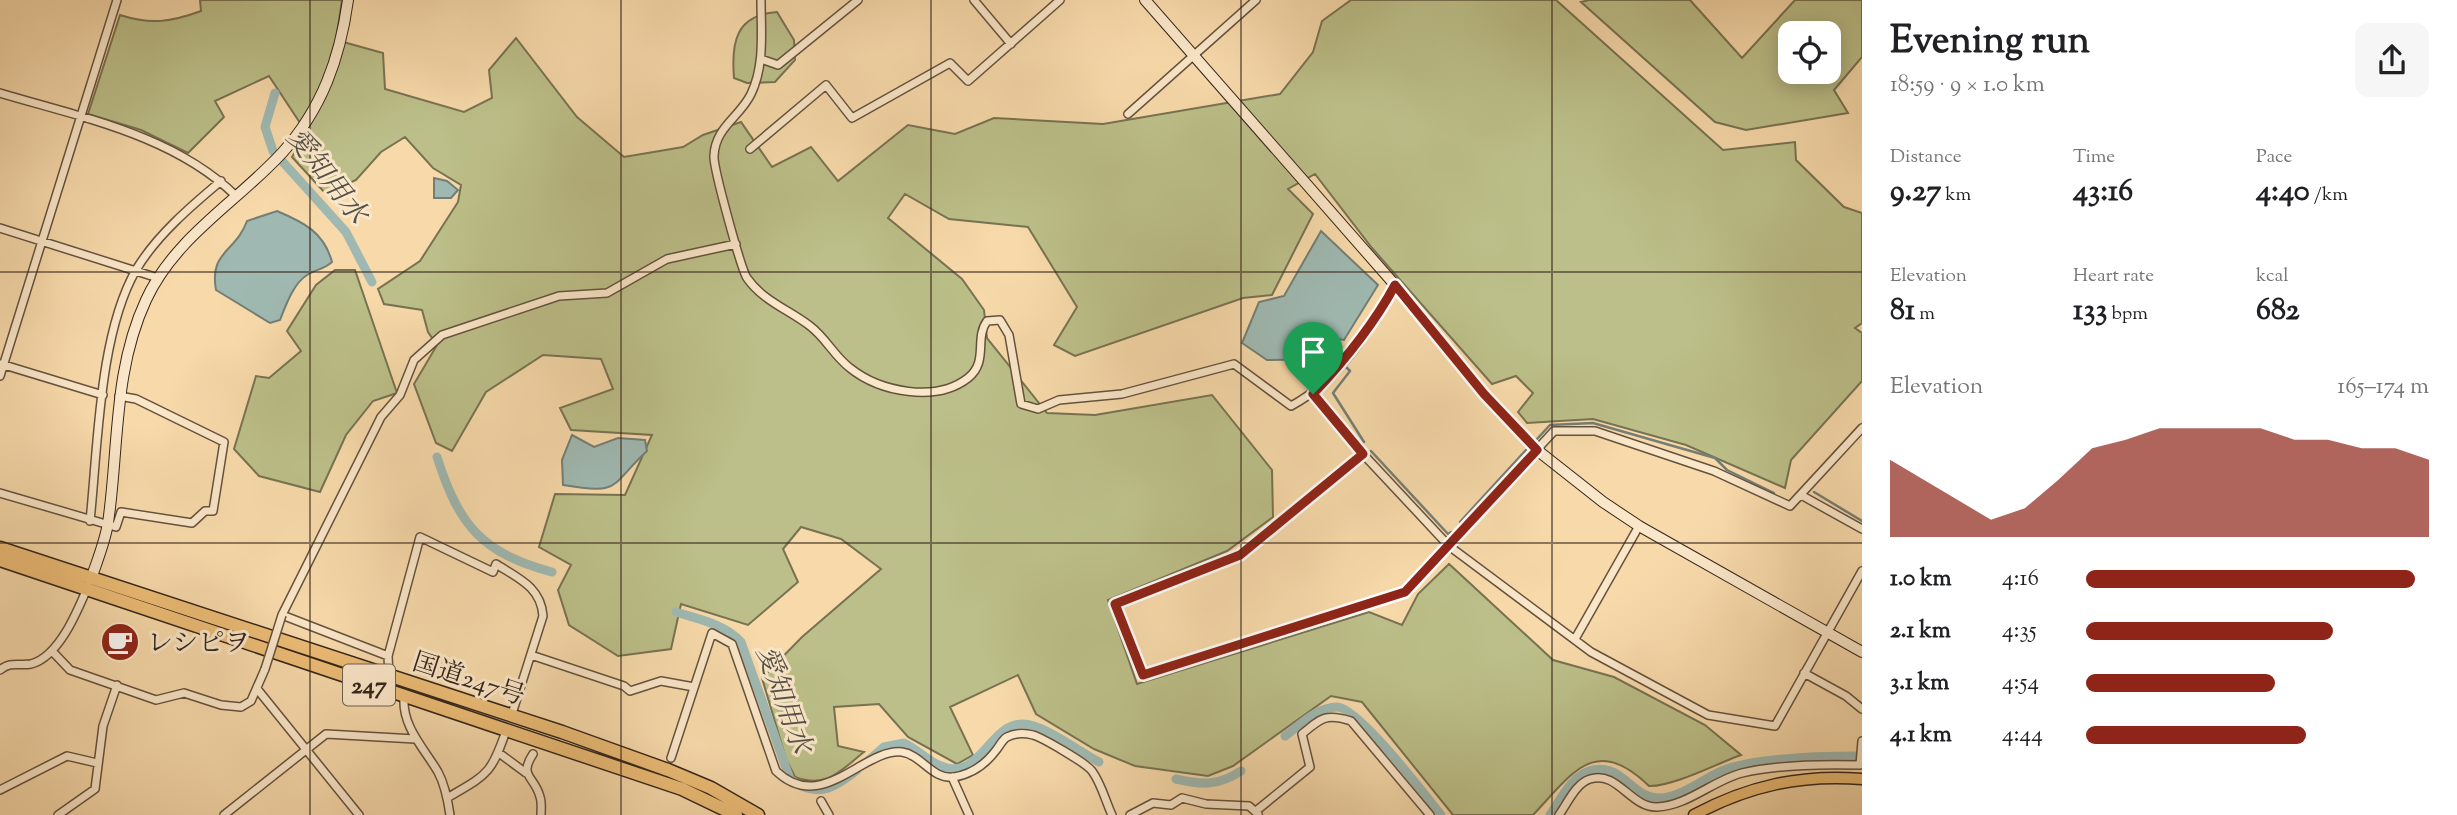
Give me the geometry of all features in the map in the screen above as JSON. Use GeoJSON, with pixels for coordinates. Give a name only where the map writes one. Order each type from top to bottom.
{"type":"FeatureCollection","features":[{"type":"Feature","properties":{"kind":"highway","name":"国道247号"},"geometry":{"type":"LineString","coordinates":[[0,548],[88,584],[404,697],[682,789],[736,815]]}},
{"type":"Feature","properties":{"kind":"highway","name":"国道247号"},"geometry":{"type":"LineString","coordinates":[[0,561],[269,634],[668,770],[722,794],[758,815]]}},
{"type":"Feature","properties":{"kind":"main road"},"geometry":{"type":"LineString","coordinates":[[1694,815],[1743,792],[1781,782],[1814,778],[1862,779]]}},
{"type":"Feature","properties":{"kind":"street"},"geometry":{"type":"LineString","coordinates":[[0,376],[117,0]]}},
{"type":"Feature","properties":{"kind":"street"},"geometry":{"type":"LineString","coordinates":[[0,670],[8,664],[32,664],[51,651],[88,584],[108,526],[119,396],[135,326],[158,278],[181,247],[272,163],[301,130],[328,81],[342,41],[348,0]]}},
{"type":"Feature","properties":{"kind":"street"},"geometry":{"type":"LineString","coordinates":[[761,0],[761,59],[752,92],[722,128],[714,156],[739,263],[755,287],[823,337],[850,369],[867,380],[912,393],[932,394],[966,379],[977,369],[982,359],[982,329],[987,321],[1000,320],[1009,335],[1021,404],[1038,410],[1059,400],[1122,394],[1234,364],[1291,406],[1313,394],[1346,359],[1380,312],[1395,285]]}},
{"type":"Feature","properties":{"kind":"street"},"geometry":{"type":"LineString","coordinates":[[761,59],[778,65],[858,0]]}},
{"type":"Feature","properties":{"kind":"street"},"geometry":{"type":"LineString","coordinates":[[974,0],[1011,44]]}},
{"type":"Feature","properties":{"kind":"street"},"geometry":{"type":"LineString","coordinates":[[750,149],[826,85],[852,118],[950,63],[968,81],[1060,0]]}},
{"type":"Feature","properties":{"kind":"street"},"geometry":{"type":"LineString","coordinates":[[1145,0],[1395,285],[1484,394],[1537,450],[1603,502],[1639,526],[1862,652]]}},
{"type":"Feature","properties":{"kind":"street"},"geometry":{"type":"LineString","coordinates":[[1128,114],[1256,0]]}},
{"type":"Feature","properties":{"kind":"street"},"geometry":{"type":"LineString","coordinates":[[0,93],[141,137],[189,160],[221,181],[236,196]]}},
{"type":"Feature","properties":{"kind":"street"},"geometry":{"type":"LineString","coordinates":[[90,521],[110,348],[136,270],[188,211],[221,181]]}},
{"type":"Feature","properties":{"kind":"street"},"geometry":{"type":"LineString","coordinates":[[0,228],[158,278]]}},
{"type":"Feature","properties":{"kind":"street"},"geometry":{"type":"LineString","coordinates":[[51,651],[70,670],[156,700],[184,693],[221,705],[241,707],[251,701],[258,690],[282,615],[382,417],[400,395],[414,360],[442,335],[559,296],[607,293],[667,259],[736,244]]}},
{"type":"Feature","properties":{"kind":"street"},"geometry":{"type":"LineString","coordinates":[[2,364],[103,395]]}},
{"type":"Feature","properties":{"kind":"street"},"geometry":{"type":"LineString","coordinates":[[1313,394],[1363,454],[1448,546],[1591,652],[1708,715],[1775,726],[1862,570]]}},
{"type":"Feature","properties":{"kind":"street"},"geometry":{"type":"LineString","coordinates":[[0,493],[116,527],[121,512],[192,523],[205,511],[213,511],[224,442],[136,399],[119,396]]}},
{"type":"Feature","properties":{"kind":"street"},"geometry":{"type":"LineString","coordinates":[[1363,454],[1240,555],[1115,604],[1143,675],[1405,592],[1554,431],[1595,431],[1714,471],[1790,506],[1862,428]]}},
{"type":"Feature","properties":{"kind":"street"},"geometry":{"type":"LineString","coordinates":[[1801,495],[1862,529]]}},
{"type":"Feature","properties":{"kind":"street"},"geometry":{"type":"LineString","coordinates":[[1575,639],[1639,526]]}},
{"type":"Feature","properties":{"kind":"street"},"geometry":{"type":"LineString","coordinates":[[390,676],[388,656],[420,537],[493,572],[496,564],[535,590],[542,600],[543,616],[499,753],[487,775],[447,799]]}},
{"type":"Feature","properties":{"kind":"street"},"geometry":{"type":"LineString","coordinates":[[282,615],[388,656]]}},
{"type":"Feature","properties":{"kind":"street"},"geometry":{"type":"LineString","coordinates":[[671,758],[712,633],[722,636],[732,644],[776,771],[784,785],[797,795]]}},
{"type":"Feature","properties":{"kind":"street"},"geometry":{"type":"LineString","coordinates":[[0,655],[8,664]]}},
{"type":"Feature","properties":{"kind":"street"},"geometry":{"type":"LineString","coordinates":[[531,655],[630,691],[661,681],[694,687]]}},
{"type":"Feature","properties":{"kind":"street"},"geometry":{"type":"LineString","coordinates":[[1804,673],[1846,696],[1862,709]]}},
{"type":"Feature","properties":{"kind":"street"},"geometry":{"type":"LineString","coordinates":[[58,815],[95,789],[103,726],[117,685]]}},
{"type":"Feature","properties":{"kind":"street"},"geometry":{"type":"LineString","coordinates":[[258,690],[359,815]]}},
{"type":"Feature","properties":{"kind":"street"},"geometry":{"type":"LineString","coordinates":[[404,697],[403,709],[415,739],[439,774],[450,815]]}},
{"type":"Feature","properties":{"kind":"street"},"geometry":{"type":"LineString","coordinates":[[1130,815],[1153,803],[1171,805],[1182,798],[1206,804],[1249,806],[1257,813],[1310,767],[1302,734],[1318,721],[1333,715],[1351,721],[1430,815]]}},
{"type":"Feature","properties":{"kind":"street"},"geometry":{"type":"LineString","coordinates":[[861,776],[881,759],[902,752],[940,775],[952,777],[978,769],[1006,737],[1021,733],[1035,735],[1092,771],[1112,815]]}},
{"type":"Feature","properties":{"kind":"street"},"geometry":{"type":"LineString","coordinates":[[224,815],[326,734],[415,739]]}},
{"type":"Feature","properties":{"kind":"street"},"geometry":{"type":"LineString","coordinates":[[1559,815],[1579,785],[1590,779],[1613,781],[1640,803],[1657,807],[1741,773],[1825,764],[1860,765],[1862,741]]}},
{"type":"Feature","properties":{"kind":"street"},"geometry":{"type":"LineString","coordinates":[[499,753],[526,773],[541,798],[541,815]]}},
{"type":"Feature","properties":{"kind":"street"},"geometry":{"type":"LineString","coordinates":[[526,773],[526,764],[533,754]]}},
{"type":"Feature","properties":{"kind":"street"},"geometry":{"type":"LineString","coordinates":[[0,790],[67,756],[97,763]]}},
{"type":"Feature","properties":{"kind":"street"},"geometry":{"type":"LineString","coordinates":[[952,777],[969,815]]}},
{"type":"Feature","properties":{"kind":"street"},"geometry":{"type":"LineString","coordinates":[[809,800],[821,801],[831,797]]}},
{"type":"Feature","properties":{"kind":"street"},"geometry":{"type":"LineString","coordinates":[[821,801],[829,815]]}},
{"type":"Feature","properties":{"kind":"green space"},"geometry":{"type":"Polygon","coordinates":[[[200,0],[342,0],[336,40],[383,53],[385,89],[464,112],[492,98],[489,70],[516,38],[577,117],[624,157],[683,147],[703,135],[741,122],[772,167],[811,147],[838,181],[908,125],[955,134],[994,118],[1103,124],[1280,94],[1313,52],[1322,21],[1351,0],[1556,0],[1723,150],[1795,142],[1796,160],[1844,207],[1862,213],[1862,323],[1855,328],[1862,333],[1862,381],[1791,460],[1785,488],[1686,445],[1593,419],[1527,423],[1518,412],[1533,393],[1516,376],[1492,384],[1372,248],[1315,174],[1288,189],[1313,214],[1272,295],[1243,298],[1075,356],[1054,345],[1077,307],[1028,227],[949,219],[905,194],[888,218],[962,279],[984,310],[987,338],[1047,413],[1095,415],[1212,395],[1272,470],[1273,517],[1227,551],[1108,600],[1137,684],[1369,612],[1402,625],[1418,594],[1449,564],[1553,660],[1614,677],[1705,725],[1741,755],[1682,779],[1649,786],[1630,770],[1614,762],[1599,761],[1585,765],[1573,774],[1533,815],[1453,815],[1362,702],[1331,696],[1233,766],[1208,776],[1135,766],[1094,749],[1036,714],[1018,675],[950,707],[973,755],[957,764],[908,737],[879,704],[834,707],[838,746],[864,752],[825,779],[816,781],[795,777],[786,759],[762,678],[802,637],[881,569],[841,539],[801,527],[783,549],[798,582],[748,625],[681,604],[671,649],[618,656],[569,625],[558,590],[571,565],[539,547],[555,494],[625,495],[652,435],[571,430],[560,408],[613,389],[601,359],[543,355],[486,392],[452,451],[436,443],[414,384],[437,345],[428,332],[422,310],[384,304],[378,289],[420,261],[458,202],[461,185],[433,168],[405,137],[381,152],[356,180],[326,194],[292,157],[306,132],[269,76],[215,101],[224,117],[188,153],[141,130],[88,114],[120,15],[151,21],[170,20],[201,11],[200,0]]]}},
{"type":"Feature","properties":{"kind":"green space"},"geometry":{"type":"Polygon","coordinates":[[[1690,0],[1742,58],[1795,0],[1862,0],[1862,57],[1841,82],[1841,21],[1778,21],[1778,84],[1839,84],[1834,90],[1848,113],[1746,130],[1715,122],[1581,2],[1690,0]]]}},
{"type":"Feature","properties":{"kind":"green space"},"geometry":{"type":"Polygon","coordinates":[[[777,12],[794,40],[795,60],[775,82],[747,83],[734,78],[735,42],[739,33],[753,19],[777,12]]]}},
{"type":"Feature","properties":{"kind":"green space"},"geometry":{"type":"Polygon","coordinates":[[[335,270],[355,270],[397,393],[373,401],[346,435],[320,492],[259,476],[234,449],[256,376],[269,378],[301,351],[287,331],[316,285],[335,270]]]}},
{"type":"Feature","properties":{"kind":"water"},"geometry":{"type":"Polygon","coordinates":[[[434,178],[447,181],[458,190],[451,198],[434,198],[434,178]]]}},
{"type":"Feature","properties":{"kind":"water"},"geometry":{"type":"Polygon","coordinates":[[[277,211],[311,229],[324,243],[332,262],[302,279],[290,295],[280,320],[270,323],[216,290],[215,277],[220,259],[237,239],[247,221],[277,211]]]}},
{"type":"Feature","properties":{"kind":"water"},"geometry":{"type":"Polygon","coordinates":[[[1321,231],[1378,285],[1344,340],[1338,339],[1325,359],[1267,360],[1242,343],[1259,302],[1284,296],[1321,231]]]}},
{"type":"Feature","properties":{"kind":"water"},"geometry":{"type":"Polygon","coordinates":[[[572,435],[594,447],[618,438],[645,440],[647,451],[613,485],[596,489],[563,485],[562,460],[572,435]]]}},
{"type":"Feature","properties":{"kind":"waterway","name":"愛知用水"},"geometry":{"type":"LineString","coordinates":[[275,93],[265,127],[273,151],[346,232],[372,282]]}},
{"type":"Feature","properties":{"kind":"waterway"},"geometry":{"type":"LineString","coordinates":[[1329,352],[1339,360]]}},
{"type":"Feature","properties":{"kind":"waterway"},"geometry":{"type":"LineString","coordinates":[[1345,366],[1350,371],[1333,393],[1364,442]]}},
{"type":"Feature","properties":{"kind":"waterway"},"geometry":{"type":"LineString","coordinates":[[1537,439],[1550,425],[1593,423],[1715,458],[1727,470],[1774,493]]}},
{"type":"Feature","properties":{"kind":"waterway"},"geometry":{"type":"LineString","coordinates":[[1460,522],[1526,450]]}},
{"type":"Feature","properties":{"kind":"waterway"},"geometry":{"type":"LineString","coordinates":[[1371,451],[1448,534],[1451,532]]}},
{"type":"Feature","properties":{"kind":"waterway","name":"愛知用水"},"geometry":{"type":"LineString","coordinates":[[437,457],[454,501],[477,533],[508,556],[552,572]]}},
{"type":"Feature","properties":{"kind":"waterway"},"geometry":{"type":"LineString","coordinates":[[1814,492],[1862,521]]}},
{"type":"Feature","properties":{"kind":"waterway","name":"愛知用水"},"geometry":{"type":"LineString","coordinates":[[676,612],[719,626],[741,642],[790,779],[808,789],[825,789],[841,782],[857,770]]}},
{"type":"Feature","properties":{"kind":"waterway","name":"愛知用水"},"geometry":{"type":"LineString","coordinates":[[1285,736],[1309,717],[1323,710],[1337,707],[1347,711],[1375,736],[1441,815]]}},
{"type":"Feature","properties":{"kind":"waterway","name":"愛知用水"},"geometry":{"type":"LineString","coordinates":[[868,761],[884,747],[904,743],[941,766],[954,769],[975,760],[1000,733],[1022,724],[1040,728],[1099,762]]}},
{"type":"Feature","properties":{"kind":"waterway","name":"愛知用水"},"geometry":{"type":"LineString","coordinates":[[1550,815],[1573,782],[1593,770],[1612,772],[1642,793],[1659,798],[1678,794],[1724,770],[1747,764],[1797,758],[1862,756]]}},
{"type":"Feature","properties":{"kind":"waterway","name":"愛知用水"},"geometry":{"type":"LineString","coordinates":[[1176,779],[1210,783],[1241,771]]}},
{"type":"Feature","properties":{"kind":"place","name":"レシピヲ"},"geometry":{"type":"Point","coordinates":[120,642]}},
{"type":"Feature","properties":{"kind":"route"},"geometry":{"type":"LineString","coordinates":[[1395,285],[1484,394],[1537,450],[1405,592],[1143,675],[1115,604],[1240,555],[1363,454],[1313,394],[1346,359],[1380,312],[1395,285]]}}]}
